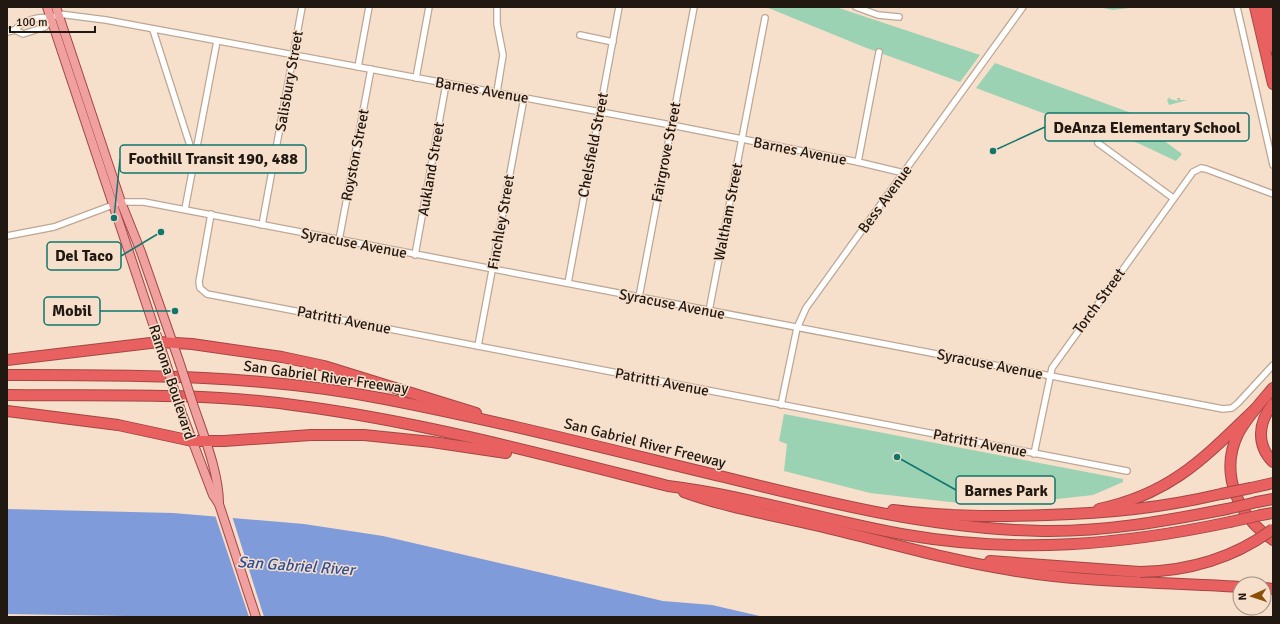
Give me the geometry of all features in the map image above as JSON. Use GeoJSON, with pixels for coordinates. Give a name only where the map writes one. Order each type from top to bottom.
{"type":"FeatureCollection","features":[{"type":"Feature","properties":{"kind":"highway"},"geometry":{"type":"LineString","coordinates":[[1255,7],[1273,84]]}},
{"type":"Feature","properties":{"kind":"highway"},"geometry":{"type":"LineString","coordinates":[[1264,7],[1273,47]]}},
{"type":"Feature","properties":{"kind":"highway"},"geometry":{"type":"LineString","coordinates":[[1271,7],[1273,15]]}},
{"type":"Feature","properties":{"kind":"highway"},"geometry":{"type":"LineString","coordinates":[[7,360],[159,342],[173,342],[282,357],[324,366],[545,434]]}},
{"type":"Feature","properties":{"kind":"highway","name":"San Gabriel River Freeway"},"geometry":{"type":"LineString","coordinates":[[7,375],[198,376],[290,384],[384,399],[545,434],[816,500],[906,518],[957,526],[1044,531],[1126,527],[1273,499]]}},
{"type":"Feature","properties":{"kind":"highway"},"geometry":{"type":"LineString","coordinates":[[1273,388],[1244,423],[1235,443],[1231,460],[1232,479],[1236,497],[1245,513],[1258,528],[1273,540]]}},
{"type":"Feature","properties":{"kind":"highway","name":"San Gabriel River Freeway"},"geometry":{"type":"LineString","coordinates":[[7,395],[160,395],[292,404],[366,416],[578,463],[668,486],[709,491],[907,535],[957,542],[1045,546],[1089,544],[1182,532],[1273,513]]}},
{"type":"Feature","properties":{"kind":"highway"},"geometry":{"type":"LineString","coordinates":[[1273,404],[1263,420],[1261,434],[1263,446],[1273,462]]}},
{"type":"Feature","properties":{"kind":"highway"},"geometry":{"type":"LineString","coordinates":[[1058,515],[1116,505],[1157,490],[1182,476],[1199,462],[1255,409]]}},
{"type":"Feature","properties":{"kind":"highway"},"geometry":{"type":"LineString","coordinates":[[7,411],[118,425],[192,441],[206,442],[304,435],[364,435],[432,442],[578,463]]}},
{"type":"Feature","properties":{"kind":"highway"},"geometry":{"type":"LineString","coordinates":[[816,500],[950,516],[998,517],[1058,515],[1128,511],[1183,503],[1273,483]]}},
{"type":"Feature","properties":{"kind":"highway"},"geometry":{"type":"LineString","coordinates":[[668,486],[706,500],[959,561],[1036,574],[1232,586]]}},
{"type":"Feature","properties":{"kind":"highway"},"geometry":{"type":"LineString","coordinates":[[936,555],[999,562],[1140,572],[1179,569],[1212,561],[1240,549],[1273,529]]}},
{"type":"Feature","properties":{"kind":"main road","name":"Ramona Boulevard"},"geometry":{"type":"LineString","coordinates":[[47,7],[181,411],[213,495],[219,504],[256,617]]}},
{"type":"Feature","properties":{"kind":"main road","name":"Ramona Boulevard"},"geometry":{"type":"LineString","coordinates":[[57,11],[121,202],[143,256],[196,411],[206,442],[219,493],[219,504]]}},
{"type":"Feature","properties":{"kind":"street","name":"Salisbury Street"},"geometry":{"type":"LineString","coordinates":[[262,225],[302,7]]}},
{"type":"Feature","properties":{"kind":"street"},"geometry":{"type":"LineString","coordinates":[[358,67],[369,7]]}},
{"type":"Feature","properties":{"kind":"street"},"geometry":{"type":"LineString","coordinates":[[416,78],[429,7]]}},
{"type":"Feature","properties":{"kind":"street"},"geometry":{"type":"LineString","coordinates":[[497,7],[495,14],[503,55],[497,92]]}},
{"type":"Feature","properties":{"kind":"street","name":"Chelsfield Street"},"geometry":{"type":"LineString","coordinates":[[568,283],[620,7]]}},
{"type":"Feature","properties":{"kind":"street","name":"Fairgrove Street"},"geometry":{"type":"LineString","coordinates":[[639,297],[694,7]]}},
{"type":"Feature","properties":{"kind":"street"},"geometry":{"type":"LineString","coordinates":[[856,7],[878,15],[899,17]]}},
{"type":"Feature","properties":{"kind":"street","name":"Bess Avenue"},"geometry":{"type":"LineString","coordinates":[[781,405],[797,328],[806,308],[1023,7]]}},
{"type":"Feature","properties":{"kind":"street"},"geometry":{"type":"LineString","coordinates":[[1238,7],[1273,165]]}},
{"type":"Feature","properties":{"kind":"street"},"geometry":{"type":"LineString","coordinates":[[15,30],[23,34],[45,27],[57,11]]}},
{"type":"Feature","properties":{"kind":"street","name":"Barnes Avenue"},"geometry":{"type":"LineString","coordinates":[[57,11],[152,30],[671,125],[858,162],[904,173]]}},
{"type":"Feature","properties":{"kind":"street"},"geometry":{"type":"LineString","coordinates":[[7,32],[15,30],[20,24],[42,17],[51,18]]}},
{"type":"Feature","properties":{"kind":"street","name":"Waltham Street"},"geometry":{"type":"LineString","coordinates":[[709,311],[765,18]]}},
{"type":"Feature","properties":{"kind":"street"},"geometry":{"type":"LineString","coordinates":[[152,30],[194,160]]}},
{"type":"Feature","properties":{"kind":"street"},"geometry":{"type":"LineString","coordinates":[[580,35],[613,42]]}},
{"type":"Feature","properties":{"kind":"street"},"geometry":{"type":"LineString","coordinates":[[185,209],[217,41]]}},
{"type":"Feature","properties":{"kind":"street"},"geometry":{"type":"LineString","coordinates":[[858,162],[879,52]]}},
{"type":"Feature","properties":{"kind":"street","name":"Royston Street"},"geometry":{"type":"LineString","coordinates":[[339,240],[371,69]]}},
{"type":"Feature","properties":{"kind":"street","name":"Aukland Street"},"geometry":{"type":"LineString","coordinates":[[415,255],[446,84]]}},
{"type":"Feature","properties":{"kind":"street","name":"Finchley Street"},"geometry":{"type":"LineString","coordinates":[[478,346],[524,98]]}},
{"type":"Feature","properties":{"kind":"street"},"geometry":{"type":"LineString","coordinates":[[1098,143],[1173,198]]}},
{"type":"Feature","properties":{"kind":"street","name":"Torch Street"},"geometry":{"type":"LineString","coordinates":[[1034,454],[1049,375],[1052,368],[1193,172],[1201,168],[1273,194]]}},
{"type":"Feature","properties":{"kind":"street","name":"Syracuse Avenue"},"geometry":{"type":"LineString","coordinates":[[7,236],[54,227],[121,202],[144,202],[492,270],[568,283],[1223,409],[1232,408],[1238,403],[1273,366]]}},
{"type":"Feature","properties":{"kind":"street","name":"Patritti Avenue"},"geometry":{"type":"LineString","coordinates":[[211,214],[200,273],[200,288],[207,294],[1127,471]]}},
{"type":"Feature","properties":{"kind":"green space"},"geometry":{"type":"Polygon","coordinates":[[[766,7],[836,7],[980,55],[960,82],[864,47],[766,7]]]}},
{"type":"Feature","properties":{"kind":"green space"},"geometry":{"type":"Polygon","coordinates":[[[1098,7],[1137,7],[1113,10],[1098,7]]]}},
{"type":"Feature","properties":{"kind":"green space"},"geometry":{"type":"Polygon","coordinates":[[[995,63],[1164,125],[1159,137],[1182,154],[1176,161],[1140,144],[1097,128],[1078,126],[976,88],[995,63]]]}},
{"type":"Feature","properties":{"kind":"green space"},"geometry":{"type":"Polygon","coordinates":[[[1170,97],[1170,99],[1178,101],[1177,98],[1180,98],[1180,100],[1187,100],[1169,105],[1167,100],[1170,97]]]}},
{"type":"Feature","properties":{"kind":"green space"},"geometry":{"type":"Polygon","coordinates":[[[784,414],[1123,479],[1123,482],[1093,495],[1040,501],[968,504],[870,493],[784,471],[787,444],[779,441],[784,414]]]}},
{"type":"Feature","properties":{"kind":"water","name":"San Gabriel River"},"geometry":{"type":"Polygon","coordinates":[[[7,509],[173,513],[304,524],[383,536],[663,601],[712,605],[764,617],[186,617],[7,614],[7,509]]]}},
{"type":"Feature","properties":{"kind":"pier"},"geometry":{"type":"Polygon","coordinates":[[[215,515],[232,516],[264,617],[249,617],[215,515]]]}},
{"type":"Feature","properties":{"kind":"place","name":"DeAnza Elementary School"},"geometry":{"type":"Point","coordinates":[993,151]}},
{"type":"Feature","properties":{"kind":"place","name":"Foothill Transit 190, 488"},"geometry":{"type":"Point","coordinates":[114,218]}},
{"type":"Feature","properties":{"kind":"place","name":"Del Taco"},"geometry":{"type":"Point","coordinates":[161,232]}},
{"type":"Feature","properties":{"kind":"place","name":"Mobil"},"geometry":{"type":"Point","coordinates":[175,311]}},
{"type":"Feature","properties":{"kind":"place","name":"Barnes Park"},"geometry":{"type":"Point","coordinates":[897,457]}}]}
